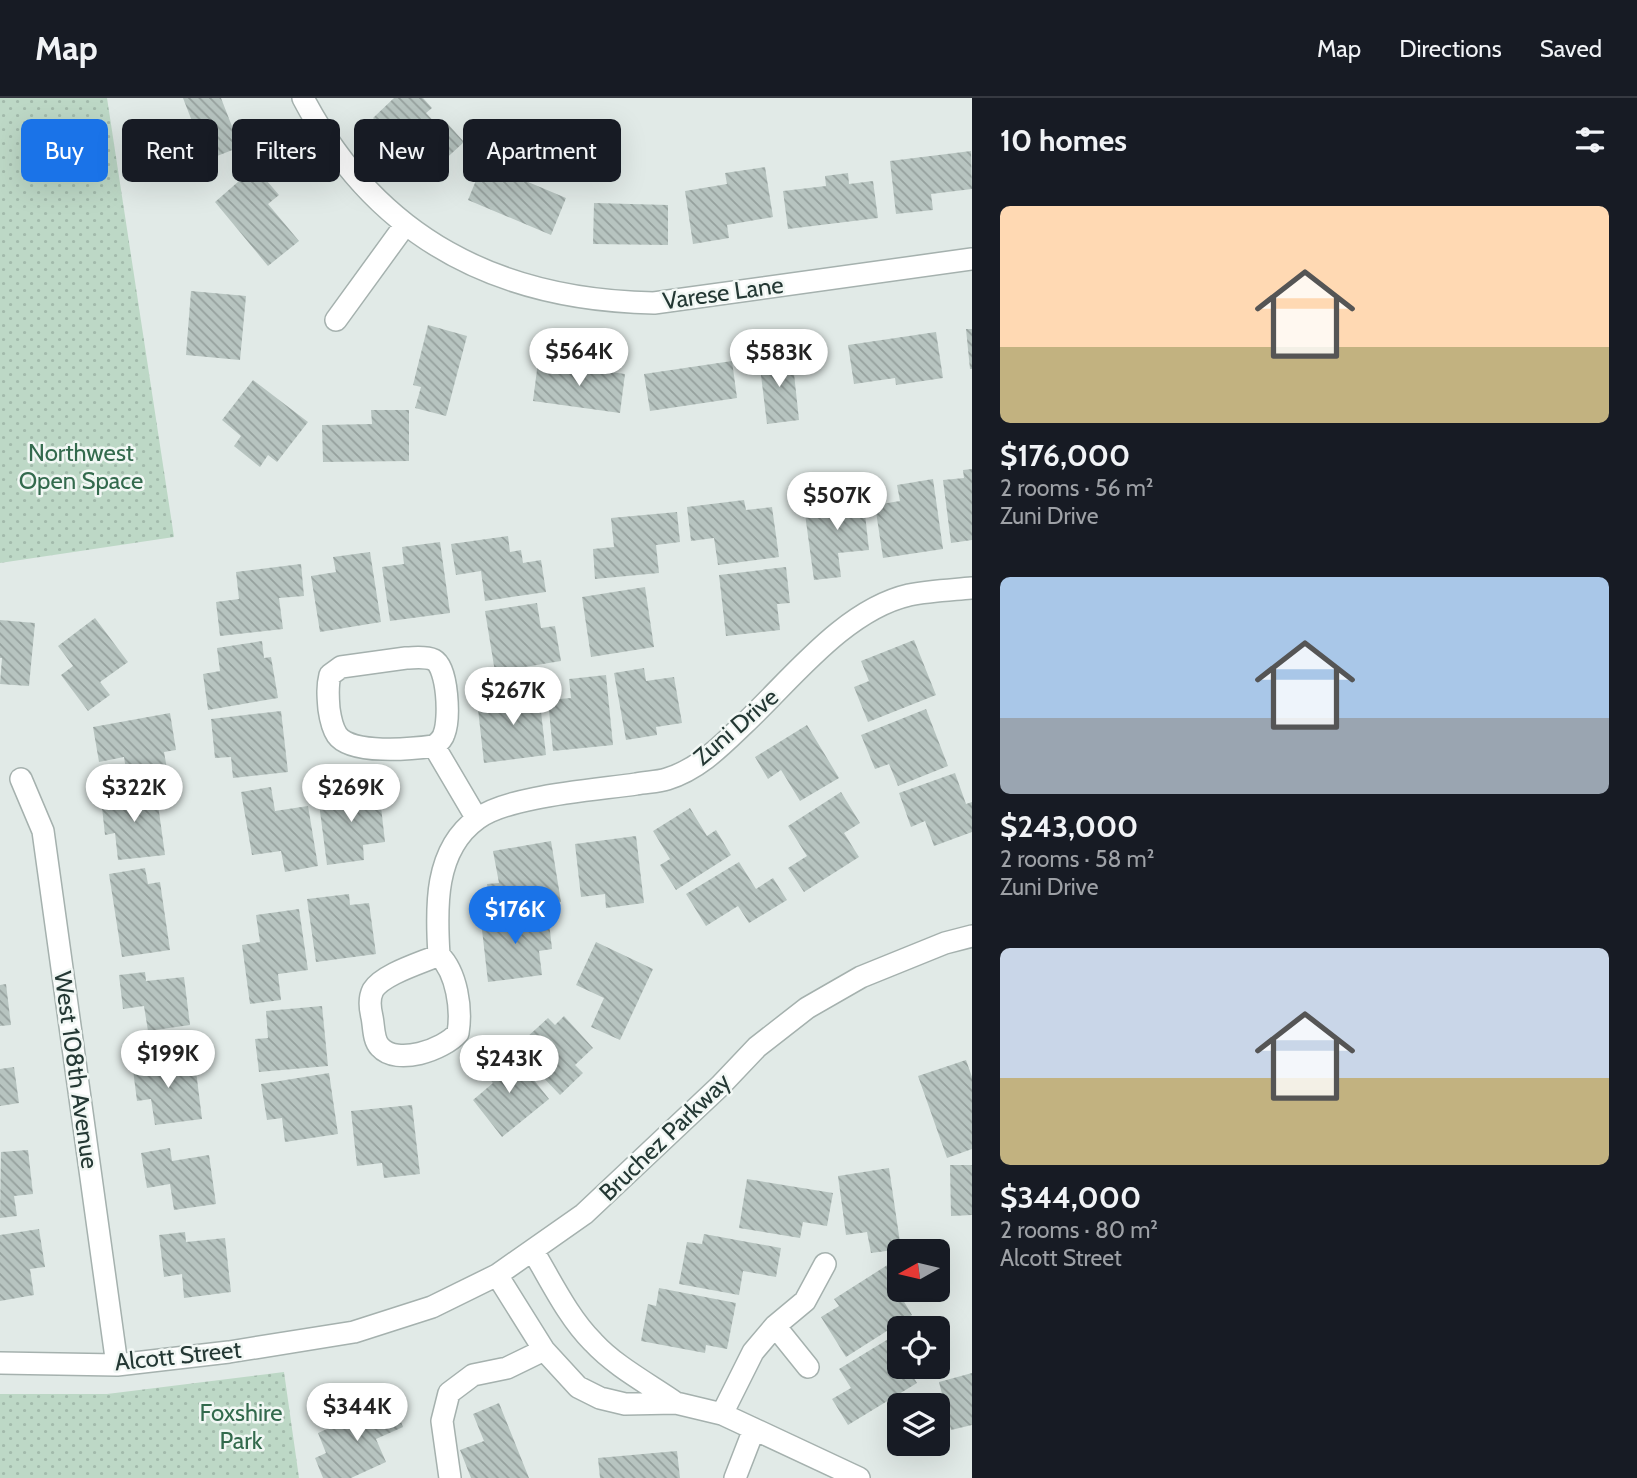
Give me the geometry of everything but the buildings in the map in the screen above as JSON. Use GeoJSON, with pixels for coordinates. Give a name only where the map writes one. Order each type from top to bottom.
{"type":"FeatureCollection","features":[{"type":"Feature","properties":{"kind":"street","name":"Varese Lane"},"geometry":{"type":"LineString","coordinates":[[303,98],[331,146],[405,225],[458,259],[521,285],[559,294],[623,303],[654,303],[972,259]]}},
{"type":"Feature","properties":{"kind":"street"},"geometry":{"type":"LineString","coordinates":[[336,320],[405,225]]}},
{"type":"Feature","properties":{"kind":"street","name":"Zuni Drive"},"geometry":{"type":"LineString","coordinates":[[439,956],[384,979],[373,991],[370,1009],[377,1042],[382,1049],[403,1055],[429,1051],[443,1046],[458,1033],[459,1009],[450,965],[439,956],[436,909],[442,873],[460,835],[477,819],[495,809],[525,801],[668,779],[705,760],[845,625],[879,606],[908,595],[972,588]]}},
{"type":"Feature","properties":{"kind":"street"},"geometry":{"type":"LineString","coordinates":[[424,657],[435,661],[441,667],[448,714],[444,735],[434,746],[385,749],[356,747],[345,742],[337,735],[330,714],[327,687],[330,676],[341,667],[424,657]]}},
{"type":"Feature","properties":{"kind":"street"},"geometry":{"type":"LineString","coordinates":[[434,746],[477,819]]}},
{"type":"Feature","properties":{"kind":"street","name":"West 108th Avenue"},"geometry":{"type":"LineString","coordinates":[[22,779],[43,831],[117,1364]]}},
{"type":"Feature","properties":{"kind":"street","name":"Bruchez Parkway"},"geometry":{"type":"LineString","coordinates":[[354,1332],[432,1307],[497,1275],[584,1214],[720,1086],[757,1047],[807,1008],[861,977],[945,943],[972,936]]}},
{"type":"Feature","properties":{"kind":"street"},"geometry":{"type":"LineString","coordinates":[[533,1251],[592,1342],[676,1403]]}},
{"type":"Feature","properties":{"kind":"street"},"geometry":{"type":"LineString","coordinates":[[722,1413],[752,1352],[775,1326],[805,1301],[825,1264]]}},
{"type":"Feature","properties":{"kind":"street"},"geometry":{"type":"LineString","coordinates":[[497,1275],[544,1350],[578,1387],[600,1398],[625,1404],[676,1403],[722,1413],[859,1478]]}},
{"type":"Feature","properties":{"kind":"street"},"geometry":{"type":"LineString","coordinates":[[775,1326],[808,1367]]}},
{"type":"Feature","properties":{"kind":"street","name":"Alcott Street"},"geometry":{"type":"LineString","coordinates":[[0,1363],[117,1364],[229,1352],[354,1332]]}},
{"type":"Feature","properties":{"kind":"street"},"geometry":{"type":"LineString","coordinates":[[450,1478],[442,1422],[449,1393],[473,1375],[507,1368],[544,1350]]}},
{"type":"Feature","properties":{"kind":"street"},"geometry":{"type":"LineString","coordinates":[[735,1478],[754,1429]]}},
{"type":"Feature","properties":{"kind":"green space","name":"Northwest Open Space"},"geometry":{"type":"Polygon","coordinates":[[[0,98],[107,98],[174,537],[0,563],[0,98]]]}},
{"type":"Feature","properties":{"kind":"green space","name":"Foxshire Park"},"geometry":{"type":"Polygon","coordinates":[[[284,1372],[299,1478],[0,1478],[0,1394],[107,1394],[284,1372]]]}}]}
